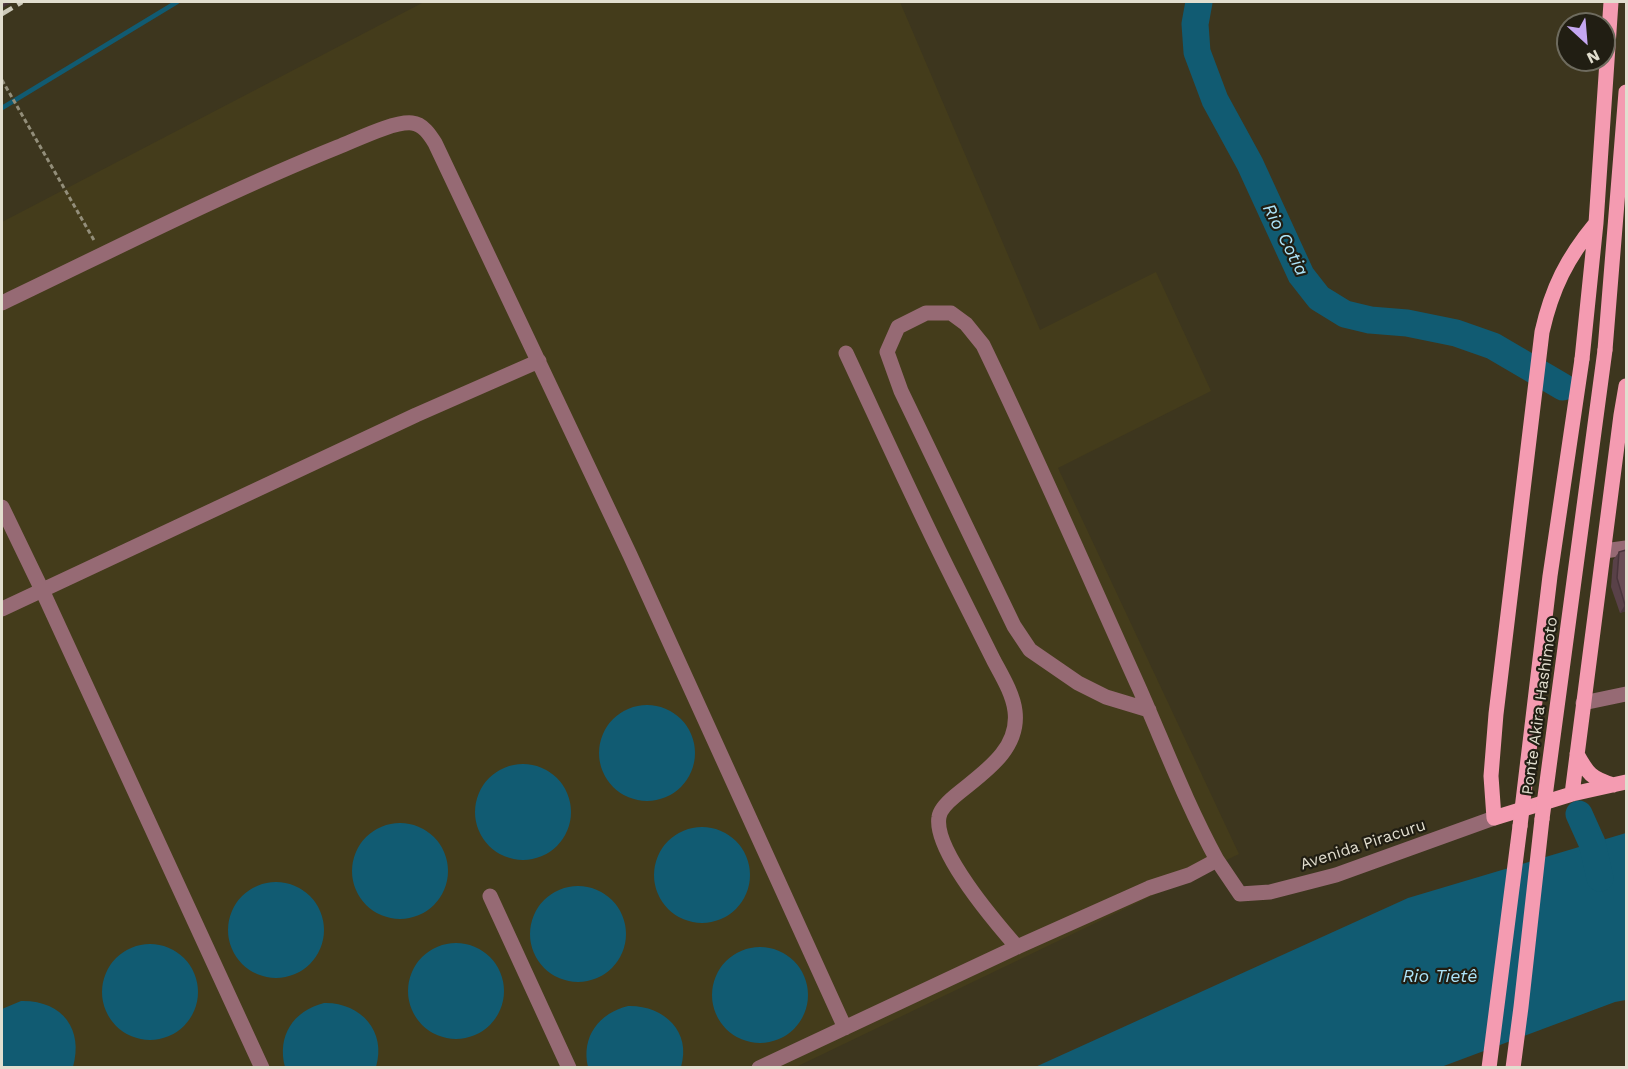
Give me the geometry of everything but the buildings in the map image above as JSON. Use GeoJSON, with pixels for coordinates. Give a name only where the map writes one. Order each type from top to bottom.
{"type":"FeatureCollection","features":[{"type":"Feature","properties":{"kind":"main road","name":"Ponte Akira Hashimoto"},"geometry":{"type":"LineString","coordinates":[[1489,1068],[1550,576],[1582,359],[1596,224],[1611,2]]}},
{"type":"Feature","properties":{"kind":"main road","name":"Ponte Akira Hashimoto"},"geometry":{"type":"LineString","coordinates":[[1513,1068],[1542,819],[1605,350],[1626,92]]}},
{"type":"Feature","properties":{"kind":"main road"},"geometry":{"type":"LineString","coordinates":[[1596,224],[1576,249],[1559,278],[1549,302],[1542,332],[1492,746],[1491,776],[1494,818],[1572,794],[1620,784]]}},
{"type":"Feature","properties":{"kind":"main road"},"geometry":{"type":"LineString","coordinates":[[1572,794],[1626,386]]}},
{"type":"Feature","properties":{"kind":"main road"},"geometry":{"type":"LineString","coordinates":[[1577,754],[1589,775],[1597,780],[1620,784]]}},
{"type":"Feature","properties":{"kind":"street"},"geometry":{"type":"LineString","coordinates":[[2,303],[273,174],[387,127],[413,123],[426,130],[435,143],[539,361],[845,1028]]}},
{"type":"Feature","properties":{"kind":"street"},"geometry":{"type":"LineString","coordinates":[[759,1068],[1017,947],[1149,888],[1189,875],[1217,860],[1185,794],[1149,710],[983,345],[966,324],[951,312],[926,313],[898,327],[887,352],[901,391],[1014,626],[1030,650],[1078,683],[1106,697],[1149,710]]}},
{"type":"Feature","properties":{"kind":"street"},"geometry":{"type":"LineString","coordinates":[[846,353],[953,578],[1006,683],[1015,711],[1014,729],[1009,744],[988,769],[946,803],[938,816],[946,849],[961,874],[990,915],[1017,947]]}},
{"type":"Feature","properties":{"kind":"street"},"geometry":{"type":"LineString","coordinates":[[2,609],[416,415],[539,361]]}},
{"type":"Feature","properties":{"kind":"street"},"geometry":{"type":"LineString","coordinates":[[2,507],[262,1068]]}},
{"type":"Feature","properties":{"kind":"street"},"geometry":{"type":"LineString","coordinates":[[1604,551],[1626,548]]}},
{"type":"Feature","properties":{"kind":"street"},"geometry":{"type":"LineString","coordinates":[[1583,704],[1626,694]]}},
{"type":"Feature","properties":{"kind":"street","name":"Avenida Piracuru"},"geometry":{"type":"LineString","coordinates":[[1217,860],[1240,894],[1269,891],[1336,875],[1494,818]]}},
{"type":"Feature","properties":{"kind":"street"},"geometry":{"type":"LineString","coordinates":[[490,896],[569,1068]]}},
{"type":"Feature","properties":{"kind":"path"},"geometry":{"type":"LineString","coordinates":[[2,80],[102,255]]}},
{"type":"Feature","properties":{"kind":"shaded area"},"geometry":{"type":"Polygon","coordinates":[[[424,2],[900,2],[1040,330],[1156,272],[1211,391],[1058,468],[1239,854],[796,1067],[2,1068],[2,222],[424,2]]]}},
{"type":"Feature","properties":{"kind":"water"},"geometry":{"type":"Polygon","coordinates":[[[638,705],[656,705],[674,713],[687,726],[695,744],[692,772],[674,793],[656,801],[638,801],[620,793],[607,780],[599,762],[599,744],[607,726],[620,713],[638,705]]]}},
{"type":"Feature","properties":{"kind":"water"},"geometry":{"type":"Polygon","coordinates":[[[514,764],[532,764],[550,772],[563,785],[571,803],[568,831],[550,852],[532,860],[514,860],[496,852],[483,839],[475,821],[475,803],[483,785],[496,772],[514,764]]]}},
{"type":"Feature","properties":{"kind":"water"},"geometry":{"type":"Polygon","coordinates":[[[391,823],[409,823],[427,831],[440,844],[448,862],[445,890],[427,911],[409,919],[391,919],[373,911],[360,898],[352,880],[352,862],[360,844],[373,831],[391,823]]]}},
{"type":"Feature","properties":{"kind":"water"},"geometry":{"type":"Polygon","coordinates":[[[702,827],[721,830],[736,841],[747,856],[750,875],[747,894],[736,909],[721,920],[702,923],[683,920],[668,909],[657,894],[654,875],[657,856],[668,841],[683,830],[702,827]]]}},
{"type":"Feature","properties":{"kind":"water","name":"Rio Tietê"},"geometry":{"type":"Polygon","coordinates":[[[1626,833],[1626,1000],[1615,1002],[1441,1067],[1033,1068],[1408,898],[1626,833]]]}},
{"type":"Feature","properties":{"kind":"water"},"geometry":{"type":"Polygon","coordinates":[[[276,882],[295,885],[310,896],[321,911],[324,930],[321,949],[310,964],[295,975],[276,978],[257,975],[242,964],[231,949],[228,930],[231,911],[242,896],[257,885],[276,882]]]}},
{"type":"Feature","properties":{"kind":"water"},"geometry":{"type":"Polygon","coordinates":[[[569,886],[587,886],[605,894],[618,907],[626,925],[623,953],[605,974],[587,982],[569,982],[551,974],[538,961],[530,943],[530,925],[538,907],[551,894],[569,886]]]}},
{"type":"Feature","properties":{"kind":"water"},"geometry":{"type":"Polygon","coordinates":[[[447,943],[465,943],[483,951],[496,964],[504,982],[501,1010],[483,1031],[465,1039],[447,1039],[429,1031],[416,1018],[408,1000],[408,982],[416,964],[429,951],[447,943]]]}},
{"type":"Feature","properties":{"kind":"water"},"geometry":{"type":"Polygon","coordinates":[[[141,944],[159,944],[177,952],[190,965],[198,983],[195,1011],[177,1032],[159,1040],[141,1040],[123,1032],[110,1019],[102,1001],[102,983],[110,965],[123,952],[141,944]]]}},
{"type":"Feature","properties":{"kind":"water"},"geometry":{"type":"Polygon","coordinates":[[[760,947],[779,950],[794,961],[805,976],[808,995],[805,1014],[794,1029],[779,1040],[760,1043],[741,1040],[726,1029],[715,1014],[712,995],[715,976],[726,961],[741,950],[760,947]]]}},
{"type":"Feature","properties":{"kind":"water"},"geometry":{"type":"Polygon","coordinates":[[[21,1001],[48,1006],[58,1011],[66,1019],[75,1041],[76,1053],[73,1067],[2,1067],[2,1009],[21,1001]]]}},
{"type":"Feature","properties":{"kind":"water"},"geometry":{"type":"Polygon","coordinates":[[[324,1003],[349,1008],[368,1021],[378,1042],[376,1067],[285,1067],[283,1045],[290,1026],[304,1012],[324,1003]]]}},
{"type":"Feature","properties":{"kind":"water"},"geometry":{"type":"Polygon","coordinates":[[[628,1006],[653,1010],[672,1023],[682,1042],[681,1067],[588,1067],[587,1046],[594,1028],[609,1014],[628,1006]]]}},
{"type":"Feature","properties":{"kind":"waterway"},"geometry":{"type":"LineString","coordinates":[[2,108],[177,2]]}},
{"type":"Feature","properties":{"kind":"waterway","name":"Rio Cotia"},"geometry":{"type":"LineString","coordinates":[[1199,2],[1195,24],[1197,52],[1215,100],[1250,164],[1301,275],[1319,298],[1345,314],[1456,333],[1493,346],[1563,387]]}},
{"type":"Feature","properties":{"kind":"waterway","name":"Rio Cotia"},"geometry":{"type":"LineString","coordinates":[[1579,814],[1592,843],[1600,878]]}},
{"type":"Feature","properties":{"kind":"railway"},"geometry":{"type":"LineString","coordinates":[[2,14],[22,2]]}}]}
